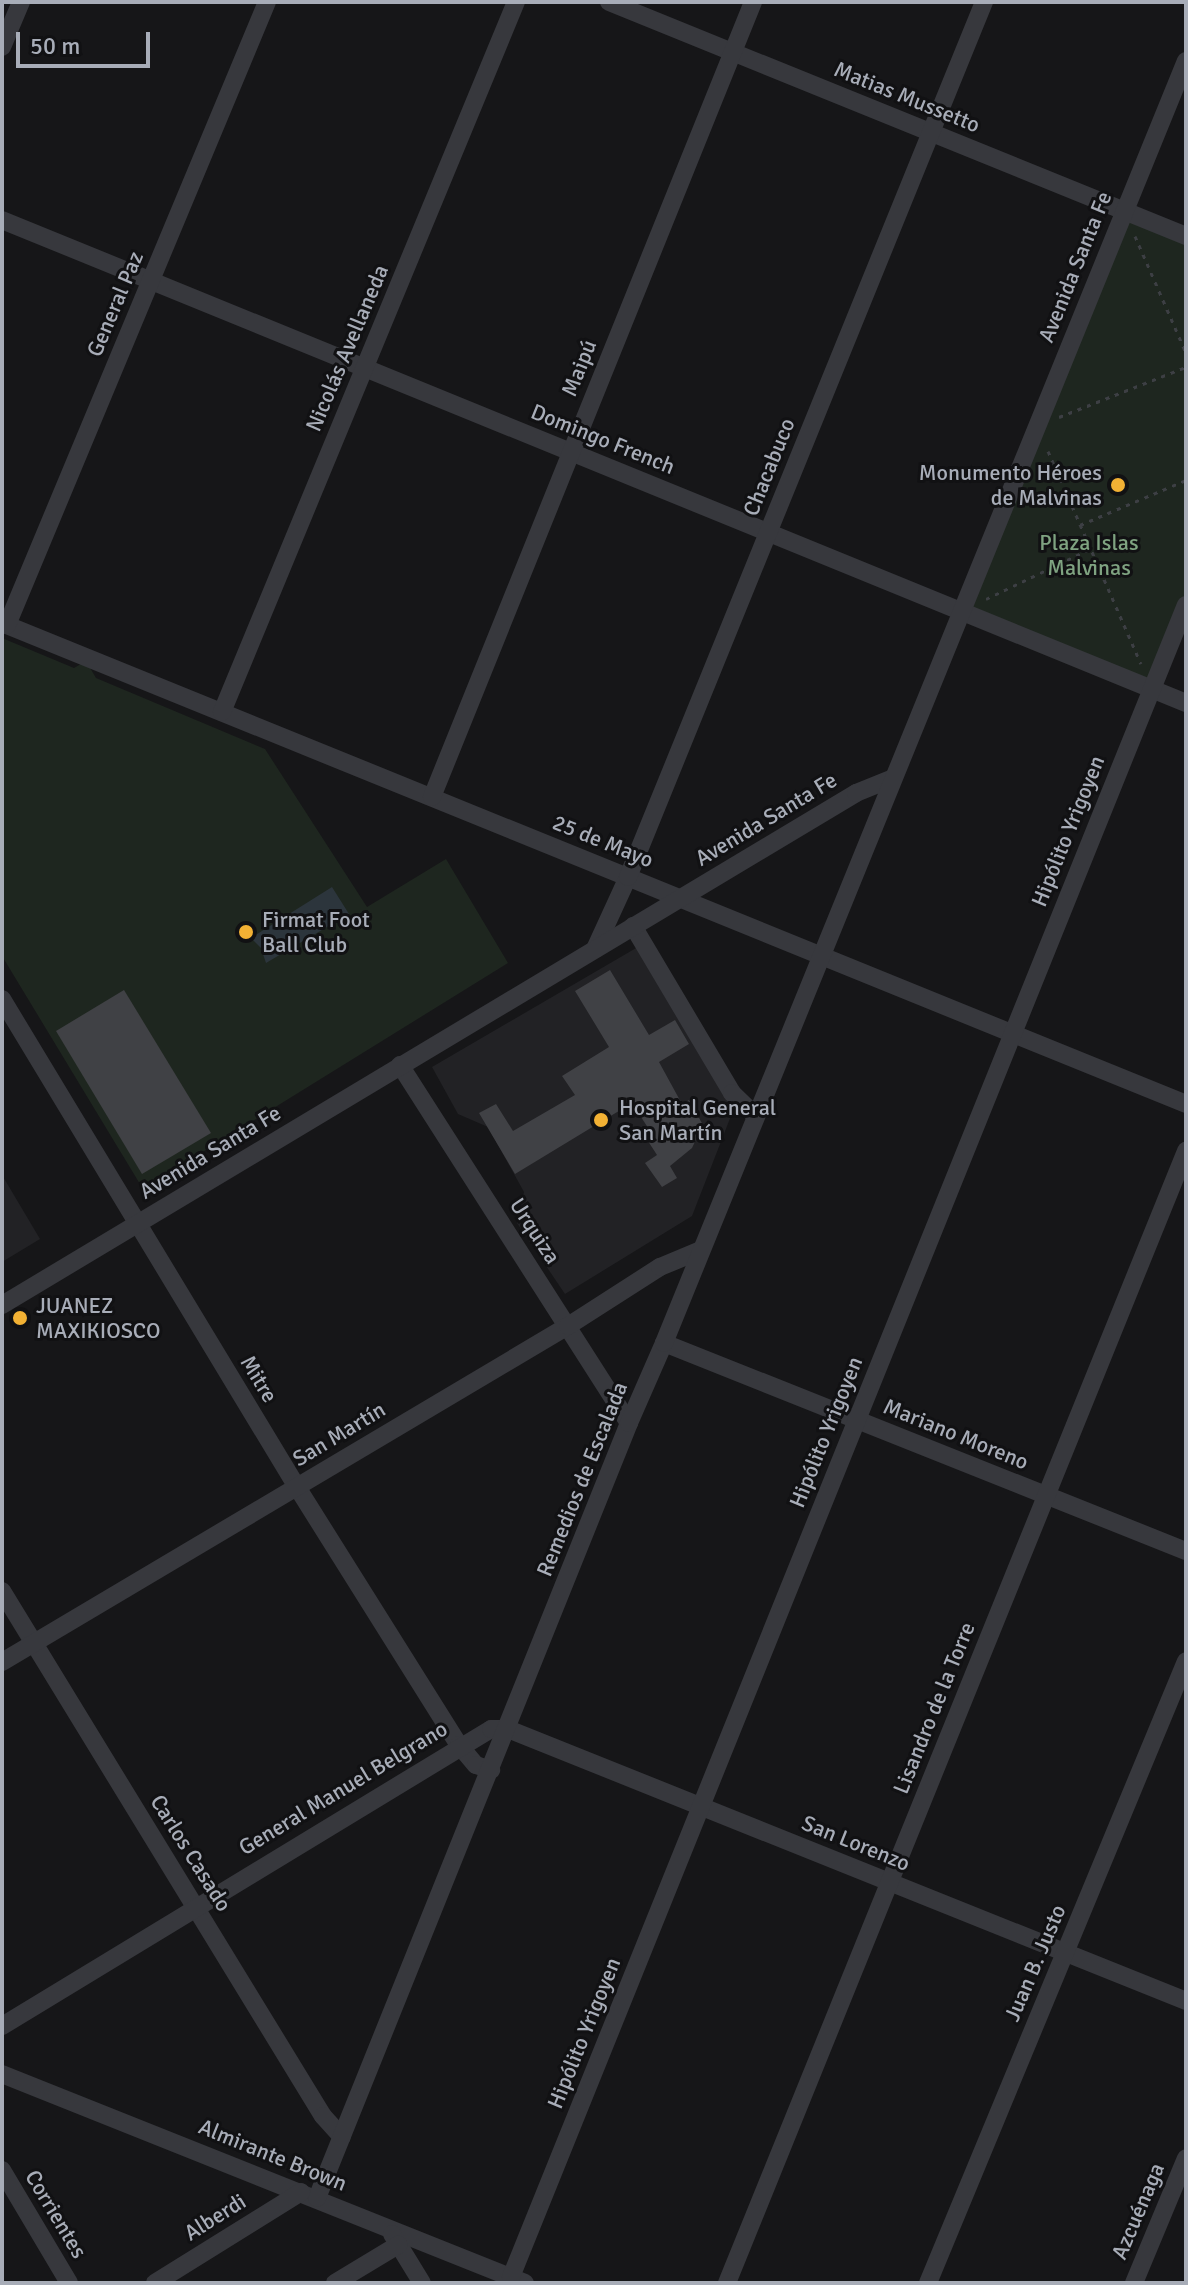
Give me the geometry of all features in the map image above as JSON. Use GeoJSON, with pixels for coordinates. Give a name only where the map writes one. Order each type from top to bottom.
{"type":"FeatureCollection","features":[{"type":"Feature","properties":{"kind":"street"},"geometry":{"type":"LineString","coordinates":[[2,47],[21,2]]}},
{"type":"Feature","properties":{"kind":"street","name":"General Paz"},"geometry":{"type":"LineString","coordinates":[[4,624],[267,2]]}},
{"type":"Feature","properties":{"kind":"street","name":"Nicolás Avellaneda"},"geometry":{"type":"LineString","coordinates":[[222,712],[516,2]]}},
{"type":"Feature","properties":{"kind":"street","name":"Matias Mussetto"},"geometry":{"type":"LineString","coordinates":[[609,2],[1186,236]]}},
{"type":"Feature","properties":{"kind":"street","name":"Maipú"},"geometry":{"type":"LineString","coordinates":[[432,797],[753,2]]}},
{"type":"Feature","properties":{"kind":"street","name":"Chacabuco"},"geometry":{"type":"LineString","coordinates":[[595,949],[628,877],[984,2]]}},
{"type":"Feature","properties":{"kind":"street","name":"Avenida Santa Fe"},"geometry":{"type":"LineString","coordinates":[[2,1305],[856,793],[893,778],[1186,61]]}},
{"type":"Feature","properties":{"kind":"street","name":"Domingo French"},"geometry":{"type":"LineString","coordinates":[[2,220],[1186,703]]}},
{"type":"Feature","properties":{"kind":"street","name":"Hipólito Yrigoyen"},"geometry":{"type":"LineString","coordinates":[[518,2280],[701,1807],[1186,605]]}},
{"type":"Feature","properties":{"kind":"street","name":"25 de Mayo"},"geometry":{"type":"LineString","coordinates":[[4,624],[1186,1104]]}},
{"type":"Feature","properties":{"kind":"street","name":"Remedios de Escalada"},"geometry":{"type":"LineString","coordinates":[[309,2195],[342,2137],[893,778]]}},
{"type":"Feature","properties":{"kind":"street"},"geometry":{"type":"LineString","coordinates":[[633,926],[732,1093],[756,1116]]}},
{"type":"Feature","properties":{"kind":"street","name":"Mitre"},"geometry":{"type":"LineString","coordinates":[[2,999],[297,1487],[459,1745],[476,1765],[491,1770]]}},
{"type":"Feature","properties":{"kind":"street","name":"Urquiza"},"geometry":{"type":"LineString","coordinates":[[400,1065],[629,1423]]}},
{"type":"Feature","properties":{"kind":"street","name":"Lisandro de la Torre"},"geometry":{"type":"LineString","coordinates":[[727,2283],[1186,1151]]}},
{"type":"Feature","properties":{"kind":"street","name":"San Martín"},"geometry":{"type":"LineString","coordinates":[[2,1662],[568,1326],[660,1267],[701,1250]]}},
{"type":"Feature","properties":{"kind":"street","name":"Mariano Moreno"},"geometry":{"type":"LineString","coordinates":[[664,1343],[1186,1551]]}},
{"type":"Feature","properties":{"kind":"street","name":"Carlos Casado"},"geometry":{"type":"LineString","coordinates":[[2,1591],[323,2116],[342,2137]]}},
{"type":"Feature","properties":{"kind":"street","name":"Juan B. Justo"},"geometry":{"type":"LineString","coordinates":[[928,2283],[1186,1661]]}},
{"type":"Feature","properties":{"kind":"street","name":"General Manuel Belgrano"},"geometry":{"type":"LineString","coordinates":[[2,2026],[459,1745],[491,1729],[508,1729]]}},
{"type":"Feature","properties":{"kind":"street","name":"San Lorenzo"},"geometry":{"type":"LineString","coordinates":[[508,1729],[1186,2001]]}},
{"type":"Feature","properties":{"kind":"street","name":"Almirante Brown"},"geometry":{"type":"LineString","coordinates":[[2,2074],[518,2280]]}},
{"type":"Feature","properties":{"kind":"street","name":"Azcuénaga"},"geometry":{"type":"LineString","coordinates":[[1134,2283],[1186,2158]]}},
{"type":"Feature","properties":{"kind":"street","name":"Corrientes"},"geometry":{"type":"LineString","coordinates":[[2,2170],[69,2283]]}},
{"type":"Feature","properties":{"kind":"street","name":"Alberdi"},"geometry":{"type":"LineString","coordinates":[[155,2283],[309,2195]]}},
{"type":"Feature","properties":{"kind":"street"},"geometry":{"type":"LineString","coordinates":[[387,2227],[422,2283]]}},
{"type":"Feature","properties":{"kind":"street"},"geometry":{"type":"LineString","coordinates":[[335,2283],[398,2245]]}},
{"type":"Feature","properties":{"kind":"path"},"geometry":{"type":"LineString","coordinates":[[1124,211],[1186,353]]}},
{"type":"Feature","properties":{"kind":"path"},"geometry":{"type":"LineString","coordinates":[[1180,338],[1186,336]]}},
{"type":"Feature","properties":{"kind":"path"},"geometry":{"type":"LineString","coordinates":[[1152,689],[1037,426],[1186,367]]}},
{"type":"Feature","properties":{"kind":"path"},"geometry":{"type":"LineString","coordinates":[[1080,525],[1186,480]]}},
{"type":"Feature","properties":{"kind":"path"},"geometry":{"type":"LineString","coordinates":[[961,611],[1090,549]]}},
{"type":"Feature","properties":{"kind":"shaded area"},"geometry":{"type":"Polygon","coordinates":[[[332,887],[349,914],[266,963],[261,948],[251,938],[332,887]]]}},
{"type":"Feature","properties":{"kind":"shaded area","name":"Hospital General San Martín"},"geometry":{"type":"Polygon","coordinates":[[[643,944],[736,1103],[692,1216],[565,1294],[517,1223],[524,1192],[488,1127],[458,1114],[432,1067],[643,944]]]}},
{"type":"Feature","properties":{"kind":"shaded area"},"geometry":{"type":"Polygon","coordinates":[[[2,1175],[40,1239],[2,1262],[2,1175]]]}},
{"type":"Feature","properties":{"kind":"green space","name":"Plaza Islas Malvinas"},"geometry":{"type":"Polygon","coordinates":[[[1124,211],[1186,236],[1186,605],[1152,689],[961,611],[1124,211]]]}},
{"type":"Feature","properties":{"kind":"green space","name":"Firmat Foot Ball Club"},"geometry":{"type":"Polygon","coordinates":[[[2,638],[74,668],[86,661],[96,678],[265,749],[367,907],[446,859],[508,963],[143,1189],[2,956],[2,638]]]}},
{"type":"Feature","properties":{"kind":"building"},"geometry":{"type":"Polygon","coordinates":[[[610,970],[649,1035],[675,1020],[689,1044],[659,1062],[682,1104],[689,1100],[703,1125],[692,1148],[670,1166],[677,1178],[662,1187],[645,1163],[657,1155],[646,1138],[652,1134],[632,1103],[515,1174],[479,1113],[496,1104],[513,1131],[575,1095],[562,1076],[609,1047],[575,991],[610,970]]]}},
{"type":"Feature","properties":{"kind":"building"},"geometry":{"type":"Polygon","coordinates":[[[124,990],[211,1133],[142,1174],[56,1031],[124,990]]]}},
{"type":"Feature","properties":{"kind":"place","name":"Monumento Héroes de Malvinas"},"geometry":{"type":"Point","coordinates":[1118,485]}},
{"type":"Feature","properties":{"kind":"place","name":"Firmat Foot Ball Club"},"geometry":{"type":"Point","coordinates":[246,932]}},
{"type":"Feature","properties":{"kind":"place","name":"Hospital General San Martín"},"geometry":{"type":"Point","coordinates":[601,1120]}},
{"type":"Feature","properties":{"kind":"place","name":"JUANEZ MAXIKIOSCO"},"geometry":{"type":"Point","coordinates":[20,1318]}}]}
